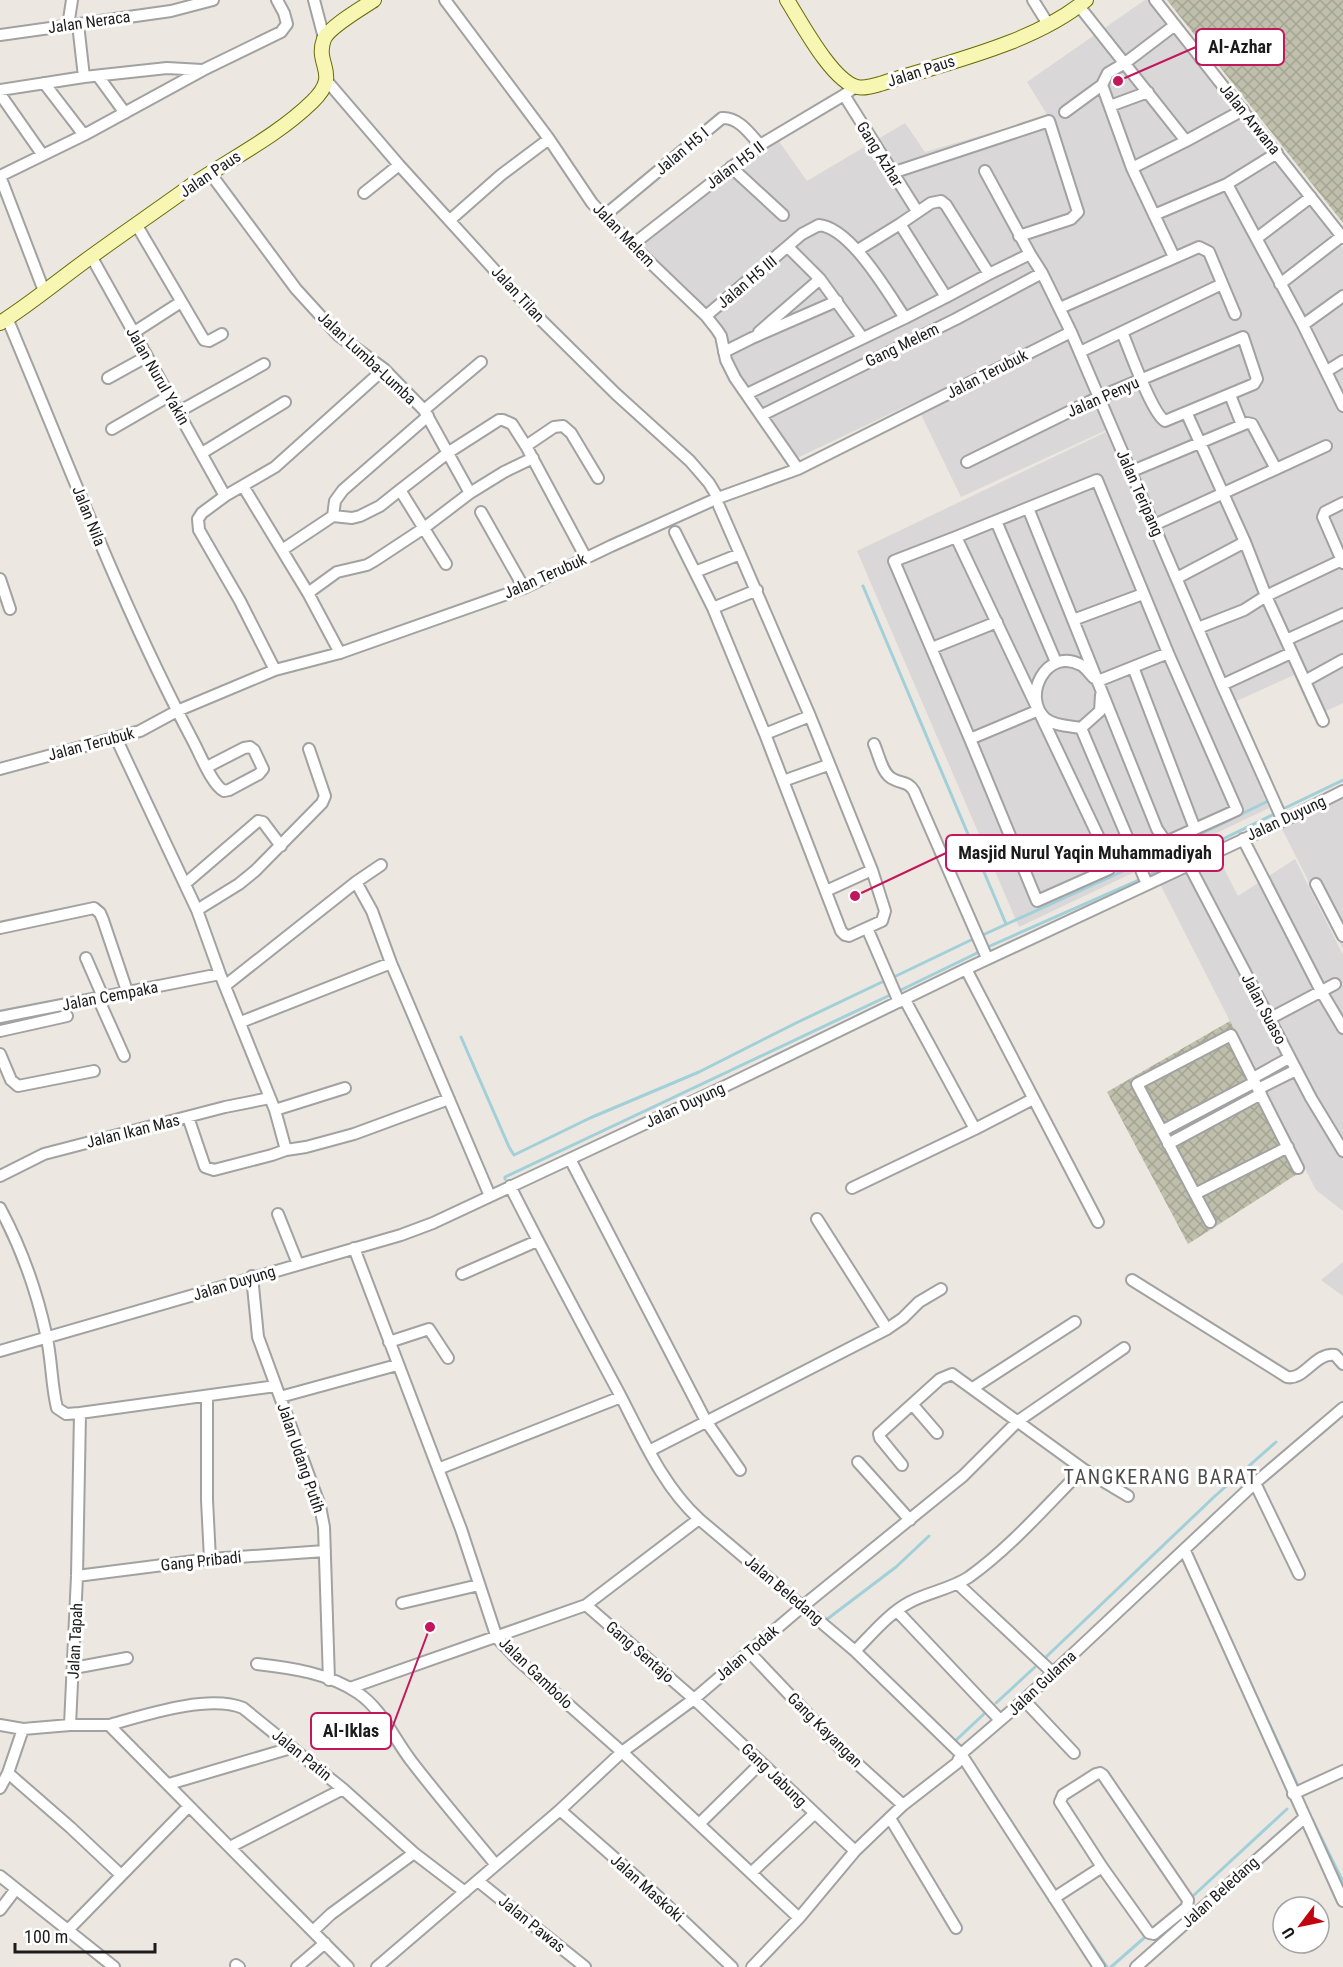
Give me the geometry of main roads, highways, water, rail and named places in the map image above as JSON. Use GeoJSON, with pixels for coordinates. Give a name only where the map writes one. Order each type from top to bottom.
{"type":"FeatureCollection","features":[{"type":"Feature","properties":{"kind":"main road","name":"Jalan Paus"},"geometry":{"type":"LineString","coordinates":[[4,321],[136,224],[311,104],[323,90],[327,81],[323,52],[324,39],[374,0]]}},
{"type":"Feature","properties":{"kind":"main road","name":"Jalan Paus"},"geometry":{"type":"LineString","coordinates":[[786,0],[849,91],[880,84],[1004,45],[1048,24],[1082,3]]}},
{"type":"Feature","properties":{"kind":"waterway"},"geometry":{"type":"LineString","coordinates":[[863,586],[1006,924]]}},
{"type":"Feature","properties":{"kind":"waterway"},"geometry":{"type":"LineString","coordinates":[[1285,808],[1343,780]]}},
{"type":"Feature","properties":{"kind":"waterway"},"geometry":{"type":"LineString","coordinates":[[985,934],[1154,857],[1266,802]]}},
{"type":"Feature","properties":{"kind":"waterway"},"geometry":{"type":"LineString","coordinates":[[1147,876],[1272,815]]}},
{"type":"Feature","properties":{"kind":"waterway"},"geometry":{"type":"LineString","coordinates":[[990,946],[1141,879]]}},
{"type":"Feature","properties":{"kind":"waterway"},"geometry":{"type":"LineString","coordinates":[[896,976],[971,940]]}},
{"type":"Feature","properties":{"kind":"waterway"},"geometry":{"type":"LineString","coordinates":[[901,990],[977,953]]}},
{"type":"Feature","properties":{"kind":"waterway"},"geometry":{"type":"LineString","coordinates":[[461,1037],[514,1155],[590,1118],[699,1072],[882,982]]}},
{"type":"Feature","properties":{"kind":"waterway"},"geometry":{"type":"LineString","coordinates":[[505,1179],[505,1177],[888,996]]}},
{"type":"Feature","properties":{"kind":"waterway"},"geometry":{"type":"LineString","coordinates":[[1046,1657],[1215,1496],[1276,1442]]}},
{"type":"Feature","properties":{"kind":"waterway"},"geometry":{"type":"LineString","coordinates":[[826,1620],[896,1567],[929,1536]]}},
{"type":"Feature","properties":{"kind":"waterway"},"geometry":{"type":"LineString","coordinates":[[1223,1623],[1298,1786]]}},
{"type":"Feature","properties":{"kind":"waterway"},"geometry":{"type":"LineString","coordinates":[[996,1703],[1035,1667]]}},
{"type":"Feature","properties":{"kind":"waterway"},"geometry":{"type":"LineString","coordinates":[[887,1675],[897,1685]]}},
{"type":"Feature","properties":{"kind":"waterway"},"geometry":{"type":"LineString","coordinates":[[953,1743],[985,1713]]}},
{"type":"Feature","properties":{"kind":"waterway"},"geometry":{"type":"LineString","coordinates":[[1194,1895],[1287,1809]]}},
{"type":"Feature","properties":{"kind":"waterway"},"geometry":{"type":"LineString","coordinates":[[1312,1819],[1343,1882]]}},
{"type":"Feature","properties":{"kind":"waterway"},"geometry":{"type":"LineString","coordinates":[[1085,1935],[1107,1967]]}},
{"type":"Feature","properties":{"kind":"waterway"},"geometry":{"type":"LineString","coordinates":[[1111,1967],[1144,1938]]}},
{"type":"Feature","properties":{"kind":"place","name":"Al-Azhar"},"geometry":{"type":"Point","coordinates":[1118,81]}},
{"type":"Feature","properties":{"kind":"place","name":"Masjid Nurul Yaqin Muhammadiyah"},"geometry":{"type":"Point","coordinates":[855,896]}},
{"type":"Feature","properties":{"kind":"place","name":"Al-Iklas"},"geometry":{"type":"Point","coordinates":[430,1627]}},
{"type":"Feature","properties":{"kind":"district","name":"TANGKERANG BARAT"},"geometry":{"type":"Point","coordinates":[1161,1477]}}]}
